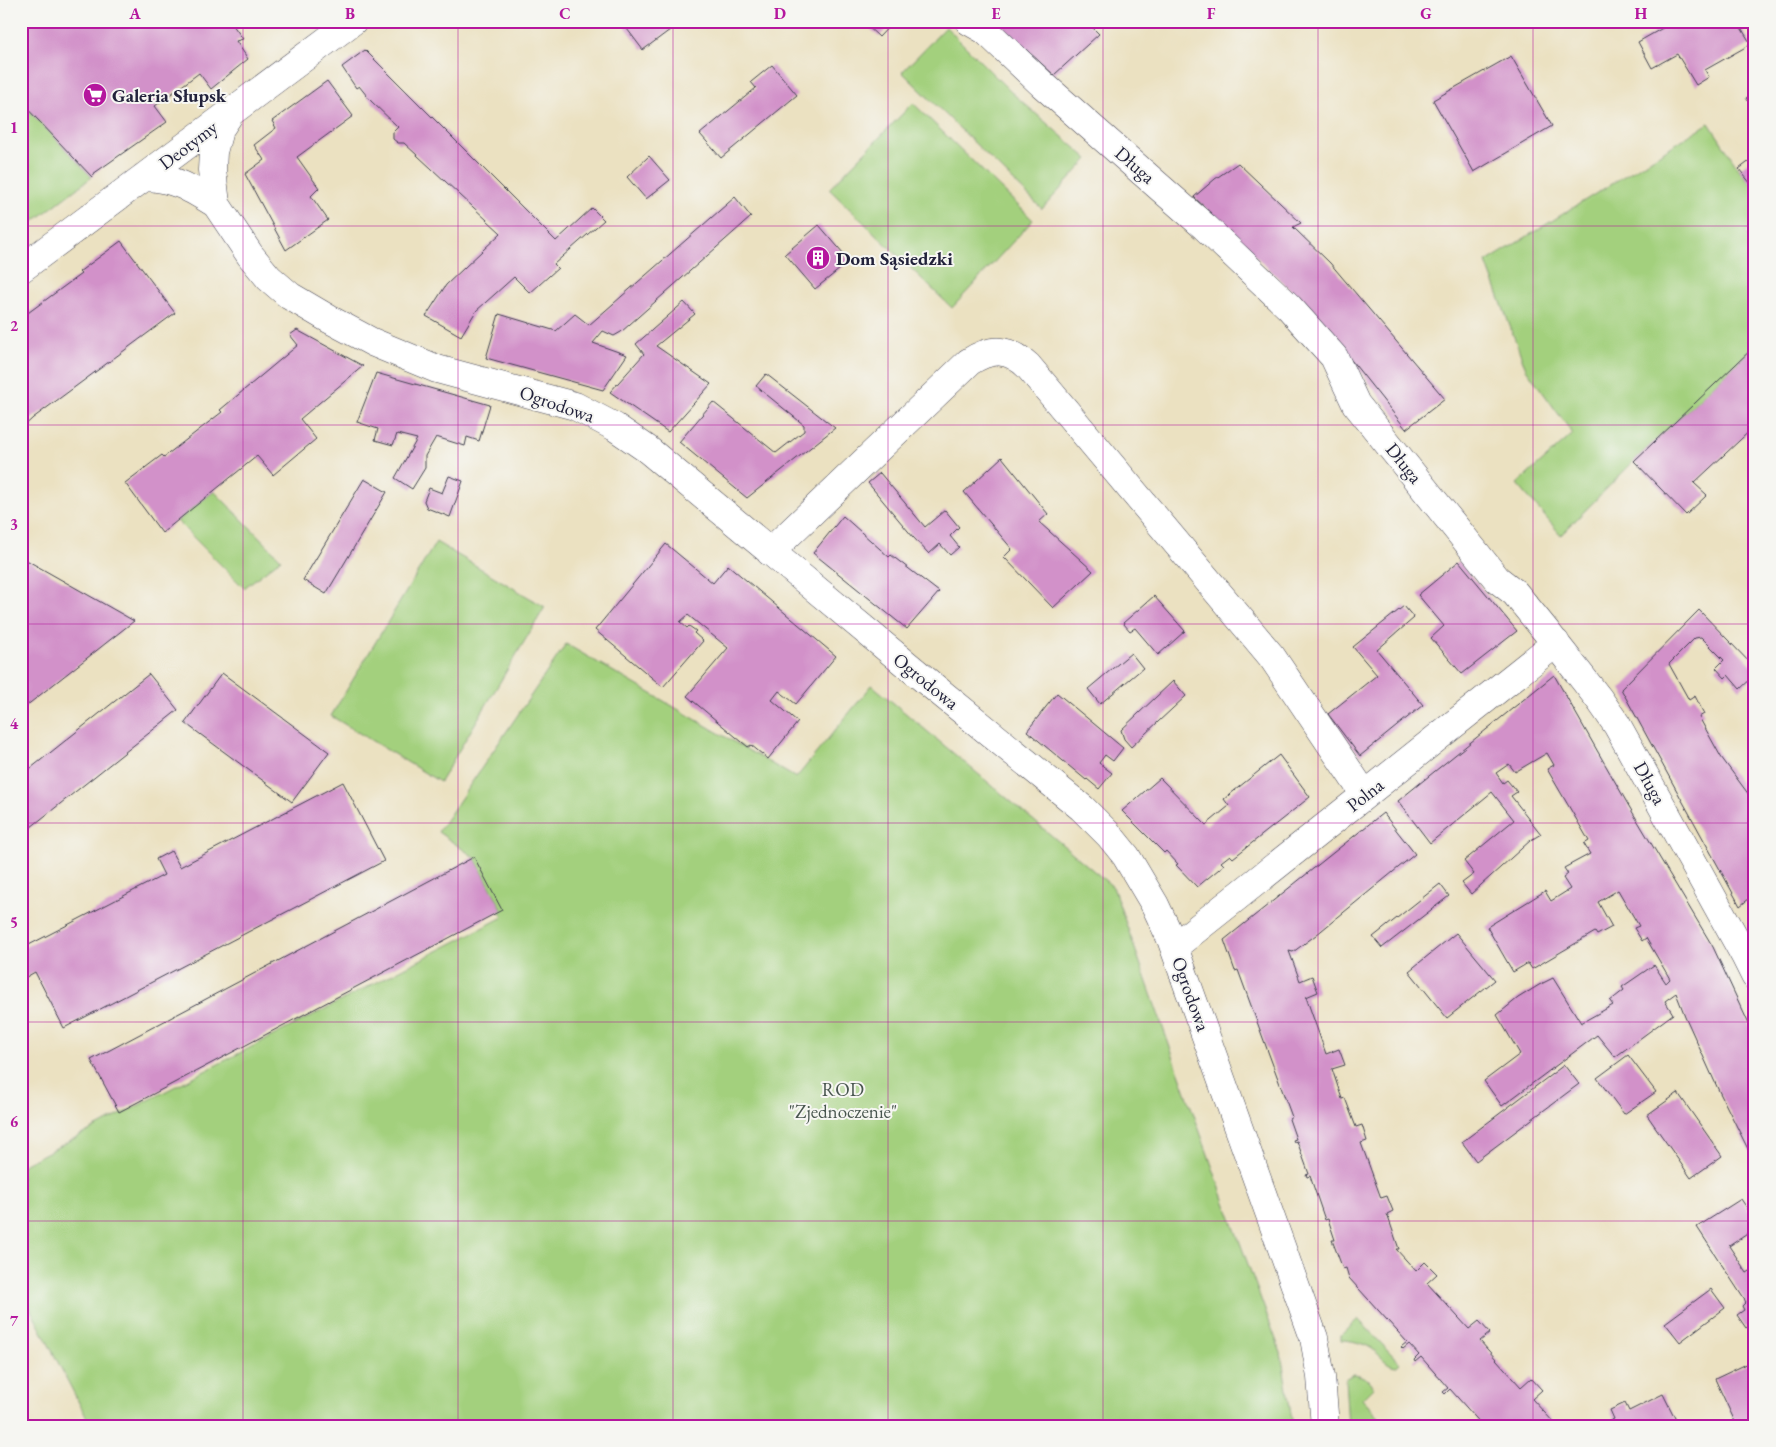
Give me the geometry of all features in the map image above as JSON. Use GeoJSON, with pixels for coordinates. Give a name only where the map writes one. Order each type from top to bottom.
{"type":"FeatureCollection","features":[{"type":"Feature","properties":{"kind":"street","name":"Deotymy"},"geometry":{"type":"LineString","coordinates":[[21,269],[354,21]]}},
{"type":"Feature","properties":{"kind":"street","name":"Długa"},"geometry":{"type":"LineString","coordinates":[[969,21],[985,30],[1042,84],[1205,227],[1289,307],[1334,357],[1356,404],[1497,579],[1515,593],[1556,643],[1617,725],[1752,960]]}},
{"type":"Feature","properties":{"kind":"street","name":"Ogrodowa"},"geometry":{"type":"LineString","coordinates":[[216,204],[212,170],[213,152],[219,130],[228,115]]}},
{"type":"Feature","properties":{"kind":"street","name":"Ogrodowa"},"geometry":{"type":"LineString","coordinates":[[144,178],[170,180],[184,185],[216,204],[250,255],[269,278],[290,296],[372,342],[437,369],[575,406],[615,427],[647,449],[1082,808],[1109,835],[1126,856],[1155,904],[1174,947],[1314,1338],[1319,1357],[1325,1426]]}},
{"type":"Feature","properties":{"kind":"street"},"geometry":{"type":"LineString","coordinates":[[770,552],[969,362],[980,355],[992,352],[1011,353],[1021,359],[1034,373],[1272,657],[1365,795]]}},
{"type":"Feature","properties":{"kind":"street","name":"Polna"},"geometry":{"type":"LineString","coordinates":[[1174,947],[1556,643]]}},
{"type":"Feature","properties":{"kind":"green space"},"geometry":{"type":"Polygon","coordinates":[[[946,27],[1011,92],[1088,159],[1042,209],[902,72],[946,27]]]}},
{"type":"Feature","properties":{"kind":"green space"},"geometry":{"type":"Polygon","coordinates":[[[21,102],[92,177],[21,231],[21,102]]]}},
{"type":"Feature","properties":{"kind":"green space"},"geometry":{"type":"Polygon","coordinates":[[[913,103],[1033,220],[952,308],[829,189],[913,103]]]}},
{"type":"Feature","properties":{"kind":"green space"},"geometry":{"type":"Polygon","coordinates":[[[1709,123],[1739,169],[1755,189],[1755,224],[1745,232],[1755,243],[1755,346],[1634,461],[1561,535],[1517,484],[1573,434],[1526,369],[1486,262],[1709,123]]]}},
{"type":"Feature","properties":{"kind":"green space"},"geometry":{"type":"Polygon","coordinates":[[[214,491],[281,559],[244,588],[177,521],[214,491]]]}},
{"type":"Feature","properties":{"kind":"green space"},"geometry":{"type":"Polygon","coordinates":[[[436,542],[545,607],[440,782],[331,716],[436,542]]]}},
{"type":"Feature","properties":{"kind":"green space","name":"ROD \"Zjednoczenie\""},"geometry":{"type":"Polygon","coordinates":[[[566,644],[796,778],[872,685],[1113,887],[1226,1205],[1281,1353],[1293,1426],[91,1426],[21,1291],[21,1166],[503,917],[499,911],[502,909],[474,857],[438,832],[566,644]]]}},
{"type":"Feature","properties":{"kind":"green space"},"geometry":{"type":"Polygon","coordinates":[[[1358,1319],[1400,1363],[1397,1366],[1386,1362],[1368,1346],[1341,1340],[1341,1335],[1358,1319]]]}},
{"type":"Feature","properties":{"kind":"green space"},"geometry":{"type":"Polygon","coordinates":[[[1353,1374],[1363,1376],[1370,1382],[1373,1388],[1362,1399],[1387,1426],[1348,1426],[1345,1379],[1353,1374]]]}},
{"type":"Feature","properties":{"kind":"building","name":"Galeria Słupsk"},"geometry":{"type":"Polygon","coordinates":[[[21,21],[230,21],[243,39],[236,41],[248,59],[211,89],[199,73],[155,106],[167,122],[93,174],[94,176],[92,177],[21,102],[21,21]]]}},
{"type":"Feature","properties":{"kind":"building"},"geometry":{"type":"Polygon","coordinates":[[[621,21],[682,21],[643,50],[621,21]]]}},
{"type":"Feature","properties":{"kind":"building"},"geometry":{"type":"Polygon","coordinates":[[[862,21],[894,21],[879,37],[862,21]]]}},
{"type":"Feature","properties":{"kind":"building"},"geometry":{"type":"Polygon","coordinates":[[[995,21],[1086,21],[1099,34],[1054,75],[995,21]]]}},
{"type":"Feature","properties":{"kind":"building"},"geometry":{"type":"Polygon","coordinates":[[[1675,21],[1737,21],[1751,44],[1705,70],[1709,77],[1696,85],[1677,54],[1652,68],[1638,42],[1675,21]]]}},
{"type":"Feature","properties":{"kind":"building"},"geometry":{"type":"Polygon","coordinates":[[[365,50],[556,241],[592,208],[604,220],[554,264],[558,268],[530,293],[514,277],[476,311],[461,336],[426,316],[446,285],[501,233],[404,143],[398,143],[393,139],[393,132],[398,127],[371,101],[359,86],[356,88],[342,67],[365,50]]]}},
{"type":"Feature","properties":{"kind":"building"},"geometry":{"type":"Polygon","coordinates":[[[1511,56],[1552,126],[1474,172],[1433,100],[1511,56]]]}},
{"type":"Feature","properties":{"kind":"building"},"geometry":{"type":"Polygon","coordinates":[[[772,65],[797,95],[721,158],[700,134],[756,88],[751,82],[772,65]]]}},
{"type":"Feature","properties":{"kind":"building"},"geometry":{"type":"Polygon","coordinates":[[[327,81],[353,116],[297,157],[319,188],[311,196],[328,220],[286,250],[245,174],[264,160],[254,145],[276,128],[272,121],[327,81]]]}},
{"type":"Feature","properties":{"kind":"building"},"geometry":{"type":"Polygon","coordinates":[[[1755,93],[1755,110],[1746,98],[1755,93]]]}},
{"type":"Feature","properties":{"kind":"building"},"geometry":{"type":"Polygon","coordinates":[[[649,156],[670,180],[646,199],[627,177],[649,156]]]}},
{"type":"Feature","properties":{"kind":"building"},"geometry":{"type":"Polygon","coordinates":[[[1755,157],[1755,189],[1739,169],[1755,157]]]}},
{"type":"Feature","properties":{"kind":"building"},"geometry":{"type":"Polygon","coordinates":[[[1238,163],[1301,223],[1293,227],[1330,263],[1445,399],[1406,429],[1332,336],[1295,294],[1194,197],[1238,163]]]}},
{"type":"Feature","properties":{"kind":"building"},"geometry":{"type":"Polygon","coordinates":[[[735,197],[751,217],[621,332],[614,336],[603,331],[593,343],[627,355],[603,390],[486,358],[499,314],[556,331],[575,314],[589,325],[735,197]]]}},
{"type":"Feature","properties":{"kind":"building","name":"Dom Sąsiedzki"},"geometry":{"type":"Polygon","coordinates":[[[819,225],[850,261],[815,289],[785,254],[819,225]]]}},
{"type":"Feature","properties":{"kind":"building"},"geometry":{"type":"Polygon","coordinates":[[[121,241],[175,313],[33,418],[21,429],[21,318],[81,274],[79,272],[121,241]]]}},
{"type":"Feature","properties":{"kind":"building"},"geometry":{"type":"Polygon","coordinates":[[[684,302],[695,314],[656,346],[711,384],[668,432],[610,392],[644,354],[636,344],[684,302]]]}},
{"type":"Feature","properties":{"kind":"building"},"geometry":{"type":"Polygon","coordinates":[[[297,330],[363,366],[300,419],[316,439],[273,475],[257,456],[162,533],[125,483],[162,455],[164,457],[222,412],[220,410],[298,345],[290,335],[297,330]]]}},
{"type":"Feature","properties":{"kind":"building"},"geometry":{"type":"Polygon","coordinates":[[[1755,346],[1755,426],[1694,483],[1707,495],[1686,515],[1634,461],[1755,346]]]}},
{"type":"Feature","properties":{"kind":"building"},"geometry":{"type":"Polygon","coordinates":[[[376,373],[490,405],[479,441],[467,437],[465,446],[436,437],[425,456],[425,468],[412,489],[395,478],[417,439],[397,434],[393,445],[375,440],[378,429],[357,422],[376,373]]]}},
{"type":"Feature","properties":{"kind":"building"},"geometry":{"type":"Polygon","coordinates":[[[766,374],[835,428],[747,498],[679,442],[713,402],[776,453],[804,431],[804,425],[756,386],[766,374]]]}},
{"type":"Feature","properties":{"kind":"building"},"geometry":{"type":"Polygon","coordinates":[[[1002,457],[1048,514],[1039,522],[1093,571],[1053,608],[1004,557],[1012,549],[964,492],[1002,457]]]}},
{"type":"Feature","properties":{"kind":"building"},"geometry":{"type":"Polygon","coordinates":[[[880,473],[925,527],[945,510],[959,527],[950,536],[959,547],[950,555],[940,544],[929,554],[868,483],[880,473]]]}},
{"type":"Feature","properties":{"kind":"building"},"geometry":{"type":"Polygon","coordinates":[[[449,476],[463,481],[450,517],[427,508],[424,501],[429,488],[442,493],[449,476]]]}},
{"type":"Feature","properties":{"kind":"building"},"geometry":{"type":"Polygon","coordinates":[[[364,479],[387,492],[326,594],[303,580],[364,479]]]}},
{"type":"Feature","properties":{"kind":"building"},"geometry":{"type":"Polygon","coordinates":[[[843,516],[889,557],[891,555],[939,592],[907,629],[813,553],[843,516]]]}},
{"type":"Feature","properties":{"kind":"building"},"geometry":{"type":"Polygon","coordinates":[[[666,544],[713,583],[728,565],[836,656],[796,704],[779,691],[772,700],[798,722],[768,759],[751,745],[748,747],[687,696],[728,648],[688,615],[680,622],[687,628],[689,626],[696,631],[694,633],[703,641],[663,687],[595,630],[666,544]]]}},
{"type":"Feature","properties":{"kind":"building"},"geometry":{"type":"Polygon","coordinates":[[[21,557],[134,621],[21,710],[21,557]]]}},
{"type":"Feature","properties":{"kind":"building"},"geometry":{"type":"Polygon","coordinates":[[[1459,561],[1517,631],[1462,674],[1431,638],[1444,626],[1418,595],[1459,561]]]}},
{"type":"Feature","properties":{"kind":"building"},"geometry":{"type":"Polygon","coordinates":[[[1154,596],[1185,631],[1158,655],[1135,628],[1130,631],[1123,623],[1154,596]]]}},
{"type":"Feature","properties":{"kind":"building"},"geometry":{"type":"Polygon","coordinates":[[[1404,606],[1414,618],[1377,650],[1423,705],[1360,756],[1328,714],[1377,675],[1353,647],[1404,606]]]}},
{"type":"Feature","properties":{"kind":"building"},"geometry":{"type":"Polygon","coordinates":[[[1699,610],[1755,668],[1755,675],[1740,689],[1728,675],[1725,678],[1716,668],[1724,660],[1701,637],[1695,638],[1669,664],[1689,700],[1695,696],[1704,714],[1699,717],[1721,757],[1755,803],[1755,894],[1740,906],[1621,689],[1699,610]]]}},
{"type":"Feature","properties":{"kind":"building"},"geometry":{"type":"Polygon","coordinates":[[[1131,653],[1143,668],[1100,704],[1088,689],[1131,653]]]}},
{"type":"Feature","properties":{"kind":"building"},"geometry":{"type":"Polygon","coordinates":[[[222,673],[329,752],[292,802],[185,723],[222,673]]]}},
{"type":"Feature","properties":{"kind":"building"},"geometry":{"type":"Polygon","coordinates":[[[149,674],[178,710],[21,835],[21,776],[149,674]]]}},
{"type":"Feature","properties":{"kind":"building"},"geometry":{"type":"Polygon","coordinates":[[[1554,675],[1630,808],[1713,947],[1755,1037],[1755,1163],[1718,1089],[1676,993],[1665,1001],[1673,1014],[1615,1057],[1597,1035],[1502,1106],[1484,1081],[1520,1054],[1497,1015],[1518,998],[1539,985],[1553,978],[1581,1023],[1613,1005],[1610,1001],[1624,990],[1622,987],[1654,965],[1666,983],[1670,979],[1646,938],[1642,941],[1634,928],[1639,926],[1618,890],[1598,902],[1612,927],[1597,935],[1595,932],[1532,969],[1528,963],[1513,972],[1487,927],[1545,891],[1551,901],[1570,889],[1563,878],[1568,874],[1564,868],[1590,854],[1584,844],[1589,841],[1547,769],[1554,765],[1547,753],[1515,772],[1509,764],[1496,773],[1503,783],[1507,780],[1517,792],[1511,796],[1541,834],[1531,840],[1471,894],[1462,883],[1474,874],[1464,861],[1514,820],[1492,792],[1430,843],[1398,801],[1554,675]]]}},
{"type":"Feature","properties":{"kind":"building"},"geometry":{"type":"Polygon","coordinates":[[[1173,681],[1186,696],[1131,747],[1124,739],[1121,730],[1173,681]]]}},
{"type":"Feature","properties":{"kind":"building"},"geometry":{"type":"Polygon","coordinates":[[[1057,693],[1123,748],[1113,761],[1105,755],[1099,763],[1112,773],[1099,789],[1027,731],[1057,693]]]}},
{"type":"Feature","properties":{"kind":"building"},"geometry":{"type":"Polygon","coordinates":[[[1279,755],[1310,797],[1233,858],[1230,855],[1221,862],[1224,865],[1197,887],[1176,865],[1178,864],[1166,851],[1164,853],[1122,811],[1160,778],[1206,825],[1229,806],[1224,799],[1279,755]]]}},
{"type":"Feature","properties":{"kind":"building"},"geometry":{"type":"Polygon","coordinates":[[[343,782],[384,861],[64,1028],[35,972],[21,980],[21,946],[23,948],[164,875],[156,859],[171,851],[180,867],[343,782]]]}},
{"type":"Feature","properties":{"kind":"building"},"geometry":{"type":"Polygon","coordinates":[[[1383,813],[1415,854],[1316,935],[1293,952],[1289,951],[1300,981],[1312,976],[1318,992],[1306,997],[1326,1054],[1339,1049],[1345,1065],[1332,1069],[1342,1099],[1345,1098],[1356,1127],[1362,1125],[1367,1141],[1361,1143],[1381,1198],[1387,1196],[1393,1211],[1387,1214],[1399,1249],[1396,1249],[1416,1271],[1425,1262],[1437,1274],[1427,1283],[1469,1329],[1479,1321],[1490,1333],[1480,1341],[1521,1387],[1531,1378],[1542,1390],[1532,1399],[1557,1426],[1483,1426],[1450,1389],[1445,1394],[1443,1392],[1448,1388],[1421,1357],[1415,1362],[1414,1360],[1419,1355],[1409,1344],[1403,1349],[1401,1347],[1407,1342],[1349,1278],[1346,1268],[1343,1269],[1332,1240],[1335,1240],[1328,1219],[1325,1220],[1310,1176],[1307,1177],[1306,1175],[1309,1174],[1297,1141],[1294,1142],[1293,1140],[1296,1139],[1289,1119],[1292,1117],[1238,970],[1235,971],[1224,940],[1383,813]]]}},
{"type":"Feature","properties":{"kind":"building"},"geometry":{"type":"Polygon","coordinates":[[[474,857],[502,910],[119,1112],[91,1060],[474,857]]]}},
{"type":"Feature","properties":{"kind":"building"},"geometry":{"type":"Polygon","coordinates":[[[1440,884],[1449,896],[1382,948],[1373,937],[1440,884]]]}},
{"type":"Feature","properties":{"kind":"building"},"geometry":{"type":"Polygon","coordinates":[[[1456,933],[1495,980],[1447,1018],[1409,971],[1456,933]]]}},
{"type":"Feature","properties":{"kind":"building"},"geometry":{"type":"Polygon","coordinates":[[[1628,1055],[1656,1092],[1624,1114],[1597,1078],[1628,1055]]]}},
{"type":"Feature","properties":{"kind":"building"},"geometry":{"type":"Polygon","coordinates":[[[1564,1065],[1579,1084],[1476,1161],[1462,1142],[1564,1065]]]}},
{"type":"Feature","properties":{"kind":"building"},"geometry":{"type":"Polygon","coordinates":[[[1678,1093],[1722,1156],[1691,1178],[1647,1115],[1678,1093]]]}},
{"type":"Feature","properties":{"kind":"building"},"geometry":{"type":"Polygon","coordinates":[[[1741,1199],[1755,1220],[1755,1229],[1729,1246],[1747,1273],[1755,1268],[1755,1322],[1746,1328],[1737,1315],[1744,1310],[1742,1306],[1746,1302],[1697,1227],[1741,1199]]]}},
{"type":"Feature","properties":{"kind":"building"},"geometry":{"type":"Polygon","coordinates":[[[1711,1289],[1725,1308],[1680,1342],[1665,1323],[1711,1289]]]}},
{"type":"Feature","properties":{"kind":"building"},"geometry":{"type":"Polygon","coordinates":[[[1755,1360],[1755,1426],[1737,1426],[1715,1379],[1755,1360]]]}},
{"type":"Feature","properties":{"kind":"building"},"geometry":{"type":"Polygon","coordinates":[[[1663,1394],[1679,1426],[1601,1426],[1614,1419],[1610,1410],[1625,1403],[1629,1411],[1663,1394]]]}},
{"type":"Feature","properties":{"kind":"place","name":"Galeria Słupsk"},"geometry":{"type":"Point","coordinates":[95,95]}},
{"type":"Feature","properties":{"kind":"place","name":"Dom Sąsiedzki"},"geometry":{"type":"Point","coordinates":[818,258]}}]}
